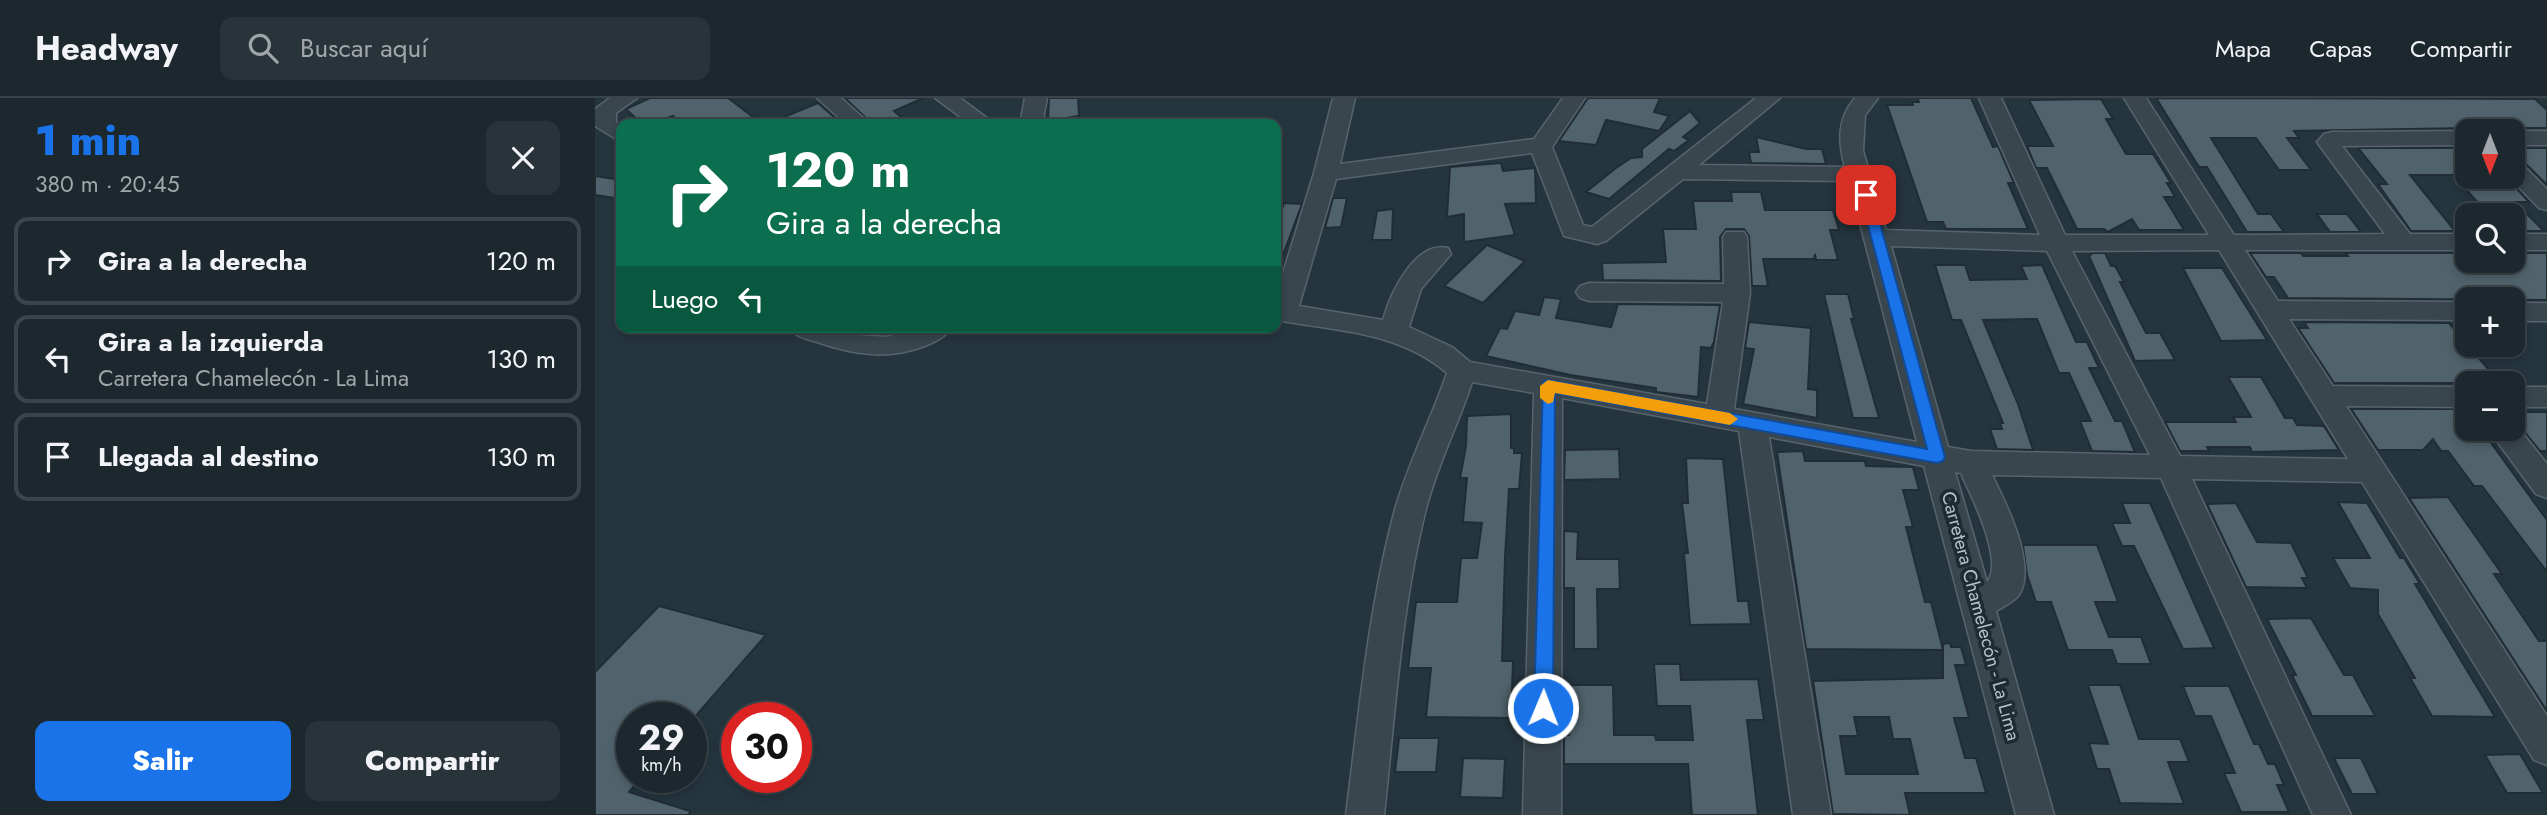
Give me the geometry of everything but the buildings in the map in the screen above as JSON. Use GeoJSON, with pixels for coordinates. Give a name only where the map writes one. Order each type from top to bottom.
{"type":"FeatureCollection","features":[{"type":"Feature","properties":{"kind":"street"},"geometry":{"type":"LineString","coordinates":[[616,132],[605,125],[605,110],[626,98]]}},
{"type":"Feature","properties":{"kind":"street"},"geometry":{"type":"LineString","coordinates":[[828,98],[853,119]]}},
{"type":"Feature","properties":{"kind":"street"},"geometry":{"type":"LineString","coordinates":[[946,98],[977,119]]}},
{"type":"Feature","properties":{"kind":"street"},"geometry":{"type":"LineString","coordinates":[[1032,119],[1036,98]]}},
{"type":"Feature","properties":{"kind":"street"},"geometry":{"type":"LineString","coordinates":[[1281,309],[1326,173],[1344,98]]}},
{"type":"Feature","properties":{"kind":"street"},"geometry":{"type":"LineString","coordinates":[[1326,173],[1540,145],[1546,141],[1574,98]]}},
{"type":"Feature","properties":{"kind":"street"},"geometry":{"type":"LineString","coordinates":[[1540,145],[1575,233],[1597,236],[1769,98]]}},
{"type":"Feature","properties":{"kind":"street"},"geometry":{"type":"LineString","coordinates":[[1990,98],[2056,243],[2172,469],[2332,815]]}},
{"type":"Feature","properties":{"kind":"street"},"geometry":{"type":"LineString","coordinates":[[2135,98],[2547,748]]}},
{"type":"Feature","properties":{"kind":"street","name":"Carretera Chamelecón - La Lima"},"geometry":{"type":"LineString","coordinates":[[1853,101],[1850,124],[1852,150],[1879,238],[1937,457],[1980,604],[2035,815]]}},
{"type":"Feature","properties":{"kind":"street"},"geometry":{"type":"LineString","coordinates":[[2403,242],[2328,142],[2332,139],[2455,138]]}},
{"type":"Feature","properties":{"kind":"street"},"geometry":{"type":"LineString","coordinates":[[2525,138],[2547,138]]}},
{"type":"Feature","properties":{"kind":"street"},"geometry":{"type":"LineString","coordinates":[[1677,172],[1860,174]]}},
{"type":"Feature","properties":{"kind":"street"},"geometry":{"type":"LineString","coordinates":[[2525,180],[2547,203]]}},
{"type":"Feature","properties":{"kind":"street"},"geometry":{"type":"LineString","coordinates":[[1719,417],[1737,293],[1735,237]]}},
{"type":"Feature","properties":{"kind":"street"},"geometry":{"type":"LineString","coordinates":[[1879,238],[2056,243],[2455,242]]}},
{"type":"Feature","properties":{"kind":"street"},"geometry":{"type":"LineString","coordinates":[[2525,242],[2547,243]]}},
{"type":"Feature","properties":{"kind":"street"},"geometry":{"type":"LineString","coordinates":[[1395,330],[1398,309],[1406,289],[1420,270],[1439,254]]}},
{"type":"Feature","properties":{"kind":"street"},"geometry":{"type":"LineString","coordinates":[[1589,292],[1737,293]]}},
{"type":"Feature","properties":{"kind":"street"},"geometry":{"type":"LineString","coordinates":[[2270,310],[2455,311]]}},
{"type":"Feature","properties":{"kind":"street"},"geometry":{"type":"LineString","coordinates":[[1281,312],[1395,330],[1446,354],[1462,370],[1971,463],[2371,471]]}},
{"type":"Feature","properties":{"kind":"street"},"geometry":{"type":"LineString","coordinates":[[2525,312],[2547,312]]}},
{"type":"Feature","properties":{"kind":"street"},"geometry":{"type":"LineString","coordinates":[[819,333],[859,347],[890,347],[921,339],[930,333]]}},
{"type":"Feature","properties":{"kind":"street"},"geometry":{"type":"LineString","coordinates":[[1364,815],[1397,573],[1409,514],[1421,474],[1453,400],[1462,370]]}},
{"type":"Feature","properties":{"kind":"street"},"geometry":{"type":"LineString","coordinates":[[1542,815],[1548,386]]}},
{"type":"Feature","properties":{"kind":"street"},"geometry":{"type":"LineString","coordinates":[[2324,396],[2455,397]]}},
{"type":"Feature","properties":{"kind":"street"},"geometry":{"type":"LineString","coordinates":[[2525,397],[2547,397]]}},
{"type":"Feature","properties":{"kind":"street"},"geometry":{"type":"LineString","coordinates":[[1752,423],[1812,815]]}},
{"type":"Feature","properties":{"kind":"street"},"geometry":{"type":"LineString","coordinates":[[2512,441],[2547,486]]}},
{"type":"Feature","properties":{"kind":"street"},"geometry":{"type":"LineString","coordinates":[[1971,463],[2002,527],[2008,550],[2006,587],[1980,604]]}},
{"type":"Feature","properties":{"kind":"slow traffic"},"geometry":{"type":"LineString","coordinates":[[1548,398],[1548,386],[1730,419]]}},
{"type":"Feature","properties":{"kind":"route"},"geometry":{"type":"LineString","coordinates":[[1543,708],[1548,386],[1937,457],[1866,195]]}}]}
